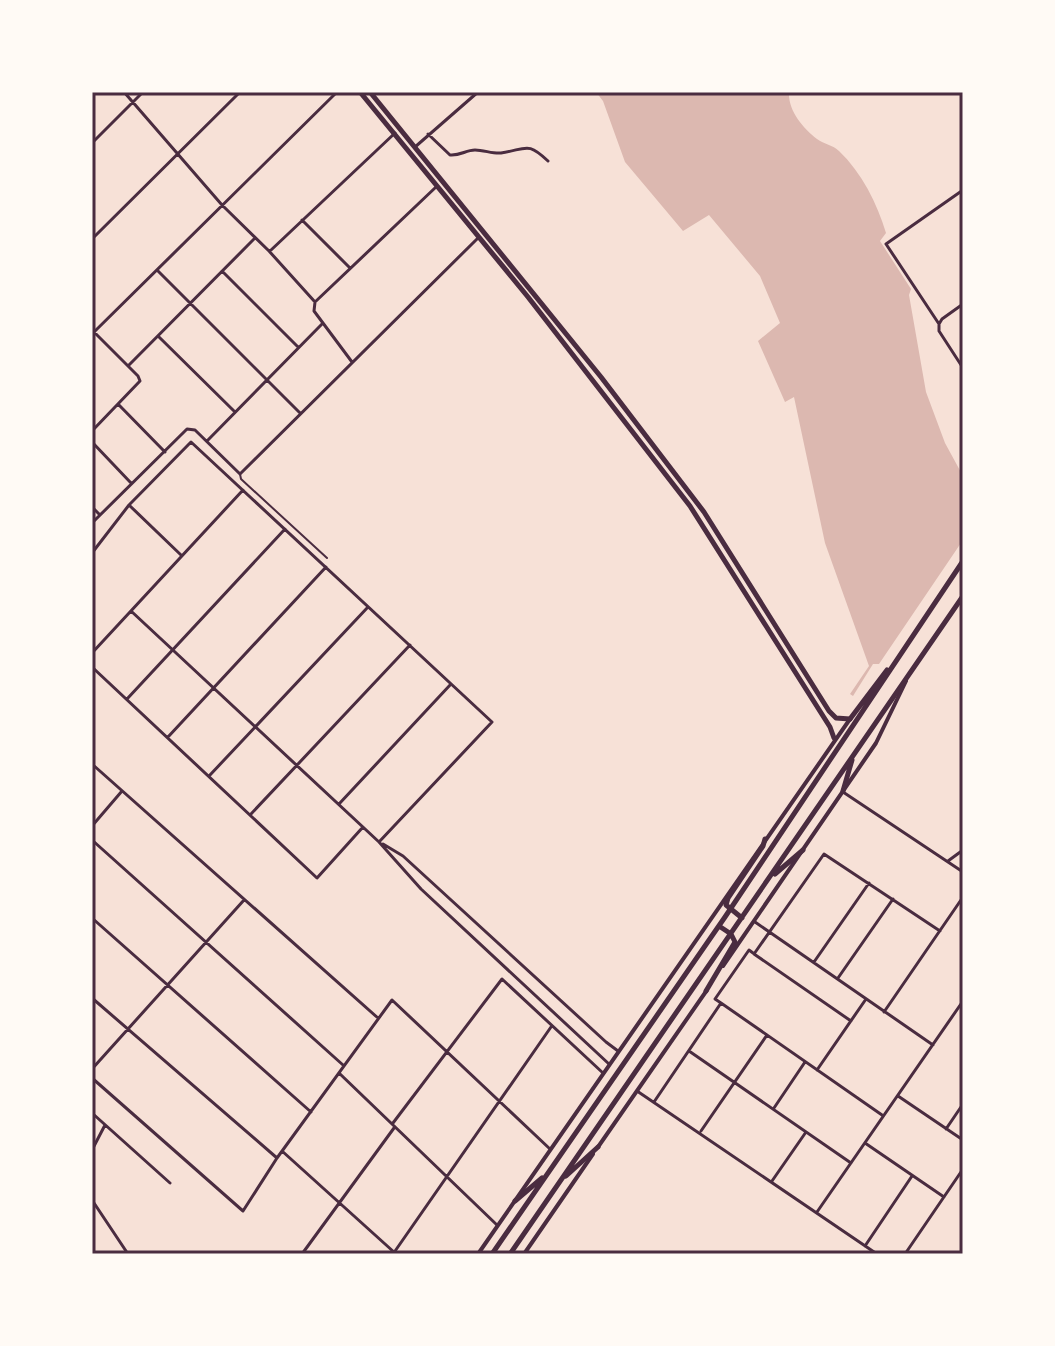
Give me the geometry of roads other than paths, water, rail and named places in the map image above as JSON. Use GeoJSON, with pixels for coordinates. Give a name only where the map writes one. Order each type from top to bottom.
{"type":"FeatureCollection","features":[{"type":"Feature","properties":{"kind":"main road"},"geometry":{"type":"LineString","coordinates":[[360,92],[596,382],[690,506],[772,633],[834,738]]}},
{"type":"Feature","properties":{"kind":"main road"},"geometry":{"type":"LineString","coordinates":[[370,92],[625,407],[704,512],[829,711],[836,718],[850,719]]}},
{"type":"Feature","properties":{"kind":"main road"},"geometry":{"type":"LineString","coordinates":[[596,382],[601,377]]}},
{"type":"Feature","properties":{"kind":"main road"},"geometry":{"type":"LineString","coordinates":[[619,412],[625,407]]}},
{"type":"Feature","properties":{"kind":"main road"},"geometry":{"type":"LineString","coordinates":[[492,1254],[730,910],[963,561]]}},
{"type":"Feature","properties":{"kind":"main road"},"geometry":{"type":"LineString","coordinates":[[510,1254],[963,596]]}},
{"type":"Feature","properties":{"kind":"main road"},"geometry":{"type":"LineString","coordinates":[[772,633],[779,628]]}},
{"type":"Feature","properties":{"kind":"main road"},"geometry":{"type":"LineString","coordinates":[[478,1254],[834,738],[881,675],[893,664]]}},
{"type":"Feature","properties":{"kind":"main road"},"geometry":{"type":"LineString","coordinates":[[524,1254],[876,743],[906,681]]}},
{"type":"Feature","properties":{"kind":"main road"},"geometry":{"type":"LineString","coordinates":[[823,716],[829,711]]}},
{"type":"Feature","properties":{"kind":"main road"},"geometry":{"type":"LineString","coordinates":[[843,791],[855,752]]}},
{"type":"Feature","properties":{"kind":"main road"},"geometry":{"type":"LineString","coordinates":[[742,918],[726,905],[728,898],[765,839]]}},
{"type":"Feature","properties":{"kind":"main road"},"geometry":{"type":"LineString","coordinates":[[769,880],[803,850]]}},
{"type":"Feature","properties":{"kind":"main road"},"geometry":{"type":"LineString","coordinates":[[706,991],[735,940],[719,926]]}},
{"type":"Feature","properties":{"kind":"main road"},"geometry":{"type":"LineString","coordinates":[[560,1182],[598,1147]]}},
{"type":"Feature","properties":{"kind":"main road"},"geometry":{"type":"LineString","coordinates":[[515,1201],[551,1169]]}},
{"type":"Feature","properties":{"kind":"street"},"geometry":{"type":"LineString","coordinates":[[124,92],[222,205],[315,302]]}},
{"type":"Feature","properties":{"kind":"street"},"geometry":{"type":"LineString","coordinates":[[92,143],[143,92]]}},
{"type":"Feature","properties":{"kind":"street"},"geometry":{"type":"LineString","coordinates":[[92,239],[240,92]]}},
{"type":"Feature","properties":{"kind":"street"},"geometry":{"type":"LineString","coordinates":[[92,431],[140,378],[93,332],[337,92]]}},
{"type":"Feature","properties":{"kind":"street"},"geometry":{"type":"LineString","coordinates":[[415,147],[478,92]]}},
{"type":"Feature","properties":{"kind":"street"},"geometry":{"type":"LineString","coordinates":[[269,251],[395,133]]}},
{"type":"Feature","properties":{"kind":"street"},"geometry":{"type":"LineString","coordinates":[[428,134],[445,152],[455,156],[472,150],[497,154],[527,146],[548,161]]}},
{"type":"Feature","properties":{"kind":"street"},"geometry":{"type":"LineString","coordinates":[[352,362],[322,324],[314,311],[315,302],[443,180]]}},
{"type":"Feature","properties":{"kind":"street"},"geometry":{"type":"LineString","coordinates":[[939,324],[886,244],[963,190]]}},
{"type":"Feature","properties":{"kind":"street"},"geometry":{"type":"LineString","coordinates":[[302,220],[350,268]]}},
{"type":"Feature","properties":{"kind":"street"},"geometry":{"type":"LineString","coordinates":[[92,523],[187,429],[195,430],[240,474],[479,237]]}},
{"type":"Feature","properties":{"kind":"street"},"geometry":{"type":"LineString","coordinates":[[128,366],[255,238]]}},
{"type":"Feature","properties":{"kind":"street"},"geometry":{"type":"LineString","coordinates":[[157,270],[300,413]]}},
{"type":"Feature","properties":{"kind":"street"},"geometry":{"type":"LineString","coordinates":[[222,271],[298,347]]}},
{"type":"Feature","properties":{"kind":"street"},"geometry":{"type":"LineString","coordinates":[[963,304],[939,324],[939,331],[963,368]]}},
{"type":"Feature","properties":{"kind":"street"},"geometry":{"type":"LineString","coordinates":[[206,441],[322,324]]}},
{"type":"Feature","properties":{"kind":"street"},"geometry":{"type":"LineString","coordinates":[[158,336],[235,412]]}},
{"type":"Feature","properties":{"kind":"street"},"geometry":{"type":"LineString","coordinates":[[118,404],[165,452]]}},
{"type":"Feature","properties":{"kind":"street"},"geometry":{"type":"LineString","coordinates":[[92,442],[132,484]]}},
{"type":"Feature","properties":{"kind":"street"},"geometry":{"type":"LineString","coordinates":[[92,553],[129,505],[191,442],[492,722],[379,842]]}},
{"type":"Feature","properties":{"kind":"street"},"geometry":{"type":"LineString","coordinates":[[92,653],[243,490]]}},
{"type":"Feature","properties":{"kind":"street"},"geometry":{"type":"LineString","coordinates":[[129,505],[182,556]]}},
{"type":"Feature","properties":{"kind":"street"},"geometry":{"type":"LineString","coordinates":[[92,507],[100,515]]}},
{"type":"Feature","properties":{"kind":"street"},"geometry":{"type":"LineString","coordinates":[[126,699],[285,529]]}},
{"type":"Feature","properties":{"kind":"street"},"geometry":{"type":"LineString","coordinates":[[168,737],[326,567]]}},
{"type":"Feature","properties":{"kind":"street"},"geometry":{"type":"LineString","coordinates":[[210,775],[368,607]]}},
{"type":"Feature","properties":{"kind":"street"},"geometry":{"type":"LineString","coordinates":[[131,611],[339,804],[379,842],[421,889],[609,1064]]}},
{"type":"Feature","properties":{"kind":"street"},"geometry":{"type":"LineString","coordinates":[[251,814],[410,645]]}},
{"type":"Feature","properties":{"kind":"street"},"geometry":{"type":"LineString","coordinates":[[92,667],[317,878],[363,827]]}},
{"type":"Feature","properties":{"kind":"street"},"geometry":{"type":"LineString","coordinates":[[339,804],[451,684]]}},
{"type":"Feature","properties":{"kind":"street"},"geometry":{"type":"LineString","coordinates":[[92,764],[378,1018]]}},
{"type":"Feature","properties":{"kind":"street"},"geometry":{"type":"LineString","coordinates":[[92,826],[122,791]]}},
{"type":"Feature","properties":{"kind":"street"},"geometry":{"type":"LineString","coordinates":[[843,791],[963,872]]}},
{"type":"Feature","properties":{"kind":"street"},"geometry":{"type":"LineString","coordinates":[[92,840],[343,1065]]}},
{"type":"Feature","properties":{"kind":"street"},"geometry":{"type":"LineString","coordinates":[[379,842],[403,856],[618,1051]]}},
{"type":"Feature","properties":{"kind":"street"},"geometry":{"type":"LineString","coordinates":[[948,861],[963,850]]}},
{"type":"Feature","properties":{"kind":"street"},"geometry":{"type":"LineString","coordinates":[[754,954],[821,856],[826,854],[940,931]]}},
{"type":"Feature","properties":{"kind":"street"},"geometry":{"type":"LineString","coordinates":[[814,963],[869,883]]}},
{"type":"Feature","properties":{"kind":"street"},"geometry":{"type":"LineString","coordinates":[[884,1012],[963,897]]}},
{"type":"Feature","properties":{"kind":"street"},"geometry":{"type":"LineString","coordinates":[[837,979],[893,899]]}},
{"type":"Feature","properties":{"kind":"street"},"geometry":{"type":"LineString","coordinates":[[92,1069],[244,900]]}},
{"type":"Feature","properties":{"kind":"street"},"geometry":{"type":"LineString","coordinates":[[92,918],[311,1112]]}},
{"type":"Feature","properties":{"kind":"street"},"geometry":{"type":"LineString","coordinates":[[754,922],[933,1045]]}},
{"type":"Feature","properties":{"kind":"street"},"geometry":{"type":"LineString","coordinates":[[851,1021],[749,950],[715,999],[883,1116]]}},
{"type":"Feature","properties":{"kind":"street"},"geometry":{"type":"LineString","coordinates":[[302,1254],[447,1050],[502,979],[603,1073]]}},
{"type":"Feature","properties":{"kind":"street"},"geometry":{"type":"LineString","coordinates":[[92,998],[277,1158]]}},
{"type":"Feature","properties":{"kind":"street"},"geometry":{"type":"LineString","coordinates":[[817,1070],[866,999]]}},
{"type":"Feature","properties":{"kind":"street"},"geometry":{"type":"LineString","coordinates":[[92,1078],[243,1211],[277,1158],[392,1000],[550,1149]]}},
{"type":"Feature","properties":{"kind":"street"},"geometry":{"type":"LineString","coordinates":[[817,1212],[963,1001]]}},
{"type":"Feature","properties":{"kind":"street"},"geometry":{"type":"LineString","coordinates":[[654,1102],[721,1003]]}},
{"type":"Feature","properties":{"kind":"street"},"geometry":{"type":"LineString","coordinates":[[282,1151],[394,1254],[551,1027]]}},
{"type":"Feature","properties":{"kind":"street"},"geometry":{"type":"LineString","coordinates":[[700,1132],[767,1035]]}},
{"type":"Feature","properties":{"kind":"street"},"geometry":{"type":"LineString","coordinates":[[689,1051],[851,1163]]}},
{"type":"Feature","properties":{"kind":"street"},"geometry":{"type":"LineString","coordinates":[[773,1109],[805,1062]]}},
{"type":"Feature","properties":{"kind":"street"},"geometry":{"type":"LineString","coordinates":[[338,1072],[497,1225]]}},
{"type":"Feature","properties":{"kind":"street"},"geometry":{"type":"LineString","coordinates":[[637,1091],[877,1254]]}},
{"type":"Feature","properties":{"kind":"street"},"geometry":{"type":"LineString","coordinates":[[898,1096],[963,1140]]}},
{"type":"Feature","properties":{"kind":"street"},"geometry":{"type":"LineString","coordinates":[[946,1129],[963,1104]]}},
{"type":"Feature","properties":{"kind":"street"},"geometry":{"type":"LineString","coordinates":[[92,1113],[170,1183]]}},
{"type":"Feature","properties":{"kind":"street"},"geometry":{"type":"LineString","coordinates":[[92,1150],[105,1125]]}},
{"type":"Feature","properties":{"kind":"street"},"geometry":{"type":"LineString","coordinates":[[772,1182],[806,1132]]}},
{"type":"Feature","properties":{"kind":"street"},"geometry":{"type":"LineString","coordinates":[[865,1143],[944,1197]]}},
{"type":"Feature","properties":{"kind":"street"},"geometry":{"type":"LineString","coordinates":[[905,1254],[963,1169]]}},
{"type":"Feature","properties":{"kind":"street"},"geometry":{"type":"LineString","coordinates":[[865,1246],[913,1175]]}},
{"type":"Feature","properties":{"kind":"street"},"geometry":{"type":"LineString","coordinates":[[92,1200],[128,1254]]}},
{"type":"Feature","properties":{"kind":"lane"},"geometry":{"type":"LineString","coordinates":[[240,474],[241,479],[327,558]]}}]}
